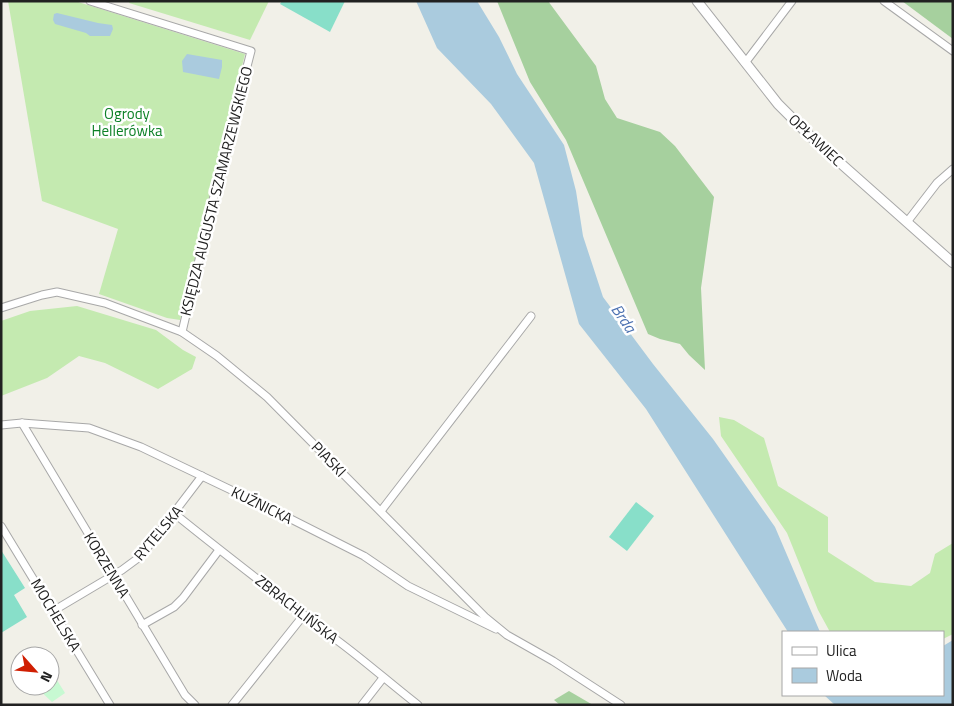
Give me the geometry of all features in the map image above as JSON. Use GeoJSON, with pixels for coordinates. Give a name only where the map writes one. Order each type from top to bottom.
{"type":"FeatureCollection","features":[{"type":"Feature","properties":{"kind":"street","name":"KSIĘDZA AUGUSTA SZAMARZEWSKIEGO"},"geometry":{"type":"LineString","coordinates":[[90,1],[251,51],[217,183],[182,332]]}},
{"type":"Feature","properties":{"kind":"street","name":"OPŁAWIEC"},"geometry":{"type":"LineString","coordinates":[[697,1],[778,104],[811,137],[953,263]]}},
{"type":"Feature","properties":{"kind":"street"},"geometry":{"type":"LineString","coordinates":[[745,63],[792,1]]}},
{"type":"Feature","properties":{"kind":"street"},"geometry":{"type":"LineString","coordinates":[[884,1],[953,51]]}},
{"type":"Feature","properties":{"kind":"street"},"geometry":{"type":"LineString","coordinates":[[907,222],[937,183],[953,169]]}},
{"type":"Feature","properties":{"kind":"street","name":"PIASKI"},"geometry":{"type":"LineString","coordinates":[[1,308],[42,295],[61,293],[105,303],[182,332],[217,356],[267,397],[473,606],[507,635],[553,660],[620,705]]}},
{"type":"Feature","properties":{"kind":"street"},"geometry":{"type":"LineString","coordinates":[[381,511],[531,316]]}},
{"type":"Feature","properties":{"kind":"street","name":"KUŹNICKA"},"geometry":{"type":"LineString","coordinates":[[1,425],[22,423],[81,427],[96,430],[141,447],[364,556],[408,586],[507,635]]}},
{"type":"Feature","properties":{"kind":"street","name":"KORZENNA"},"geometry":{"type":"LineString","coordinates":[[22,423],[142,625],[185,695],[195,705]]}},
{"type":"Feature","properties":{"kind":"street","name":"RYTELSKA"},"geometry":{"type":"LineString","coordinates":[[53,611],[112,576],[141,556],[175,514],[202,476]]}},
{"type":"Feature","properties":{"kind":"street","name":"ZBRACHLIŃSKA"},"geometry":{"type":"LineString","coordinates":[[175,514],[418,705]]}},
{"type":"Feature","properties":{"kind":"street","name":"MOCHELSKA"},"geometry":{"type":"LineString","coordinates":[[1,526],[110,705]]}},
{"type":"Feature","properties":{"kind":"street"},"geometry":{"type":"LineString","coordinates":[[142,625],[174,607],[219,550]]}},
{"type":"Feature","properties":{"kind":"street"},"geometry":{"type":"LineString","coordinates":[[232,705],[303,616]]}},
{"type":"Feature","properties":{"kind":"street"},"geometry":{"type":"LineString","coordinates":[[362,705],[383,678]]}},
{"type":"Feature","properties":{"kind":"green space","name":"Ogrody Hellerówka"},"geometry":{"type":"Polygon","coordinates":[[[8,1],[75,1],[245,54],[180,320],[167,318],[99,294],[118,229],[42,201],[8,1]]]}},
{"type":"Feature","properties":{"kind":"green space"},"geometry":{"type":"Polygon","coordinates":[[[130,1],[269,1],[250,40],[129,3],[130,1]]]}},
{"type":"Feature","properties":{"kind":"green space"},"geometry":{"type":"Polygon","coordinates":[[[282,1],[345,1],[330,32],[280,4],[282,1]]]}},
{"type":"Feature","properties":{"kind":"green space"},"geometry":{"type":"Polygon","coordinates":[[[497,1],[548,1],[596,66],[605,99],[617,118],[660,132],[675,146],[714,197],[701,288],[705,370],[680,344],[648,334],[566,140],[530,82],[497,1]]]}},
{"type":"Feature","properties":{"kind":"green space"},"geometry":{"type":"Polygon","coordinates":[[[902,1],[953,1],[953,39],[902,1]]]}},
{"type":"Feature","properties":{"kind":"green space"},"geometry":{"type":"Polygon","coordinates":[[[77,306],[156,330],[196,357],[192,369],[158,389],[105,363],[79,356],[47,378],[1,396],[1,321],[30,311],[77,306]]]}},
{"type":"Feature","properties":{"kind":"green space"},"geometry":{"type":"Polygon","coordinates":[[[719,417],[734,420],[764,438],[778,486],[828,517],[828,552],[875,582],[911,586],[930,573],[935,554],[953,543],[953,634],[944,638],[944,631],[829,631],[818,610],[787,533],[721,436],[719,417]]]}},
{"type":"Feature","properties":{"kind":"green space"},"geometry":{"type":"Polygon","coordinates":[[[636,502],[654,516],[627,551],[609,537],[636,502]]]}},
{"type":"Feature","properties":{"kind":"green space"},"geometry":{"type":"Polygon","coordinates":[[[1,550],[25,588],[14,595],[27,617],[1,633],[1,550]]]}},
{"type":"Feature","properties":{"kind":"green space"},"geometry":{"type":"Polygon","coordinates":[[[60,685],[65,693],[52,702],[46,696],[60,696],[60,685]]]}},
{"type":"Feature","properties":{"kind":"green space"},"geometry":{"type":"Polygon","coordinates":[[[569,691],[593,705],[560,705],[554,700],[569,691]]]}},
{"type":"Feature","properties":{"kind":"water"},"geometry":{"type":"Polygon","coordinates":[[[416,1],[477,1],[499,37],[517,74],[564,145],[576,191],[583,236],[603,297],[653,364],[713,439],[775,527],[820,631],[787,631],[646,409],[579,324],[534,163],[491,104],[437,48],[416,1]]]}},
{"type":"Feature","properties":{"kind":"water"},"geometry":{"type":"Polygon","coordinates":[[[57,13],[112,25],[113,29],[110,36],[90,36],[86,33],[55,24],[53,20],[54,14],[57,13]]]}},
{"type":"Feature","properties":{"kind":"water"},"geometry":{"type":"Polygon","coordinates":[[[187,54],[222,60],[219,79],[183,72],[182,61],[187,54]]]}},
{"type":"Feature","properties":{"kind":"water"},"geometry":{"type":"Polygon","coordinates":[[[953,640],[953,705],[835,705],[825,696],[944,696],[944,645],[953,640]]]}},
{"type":"Feature","properties":{"kind":"water label","name":"Brda"},"geometry":{"type":"Point","coordinates":[624,318]}}]}
